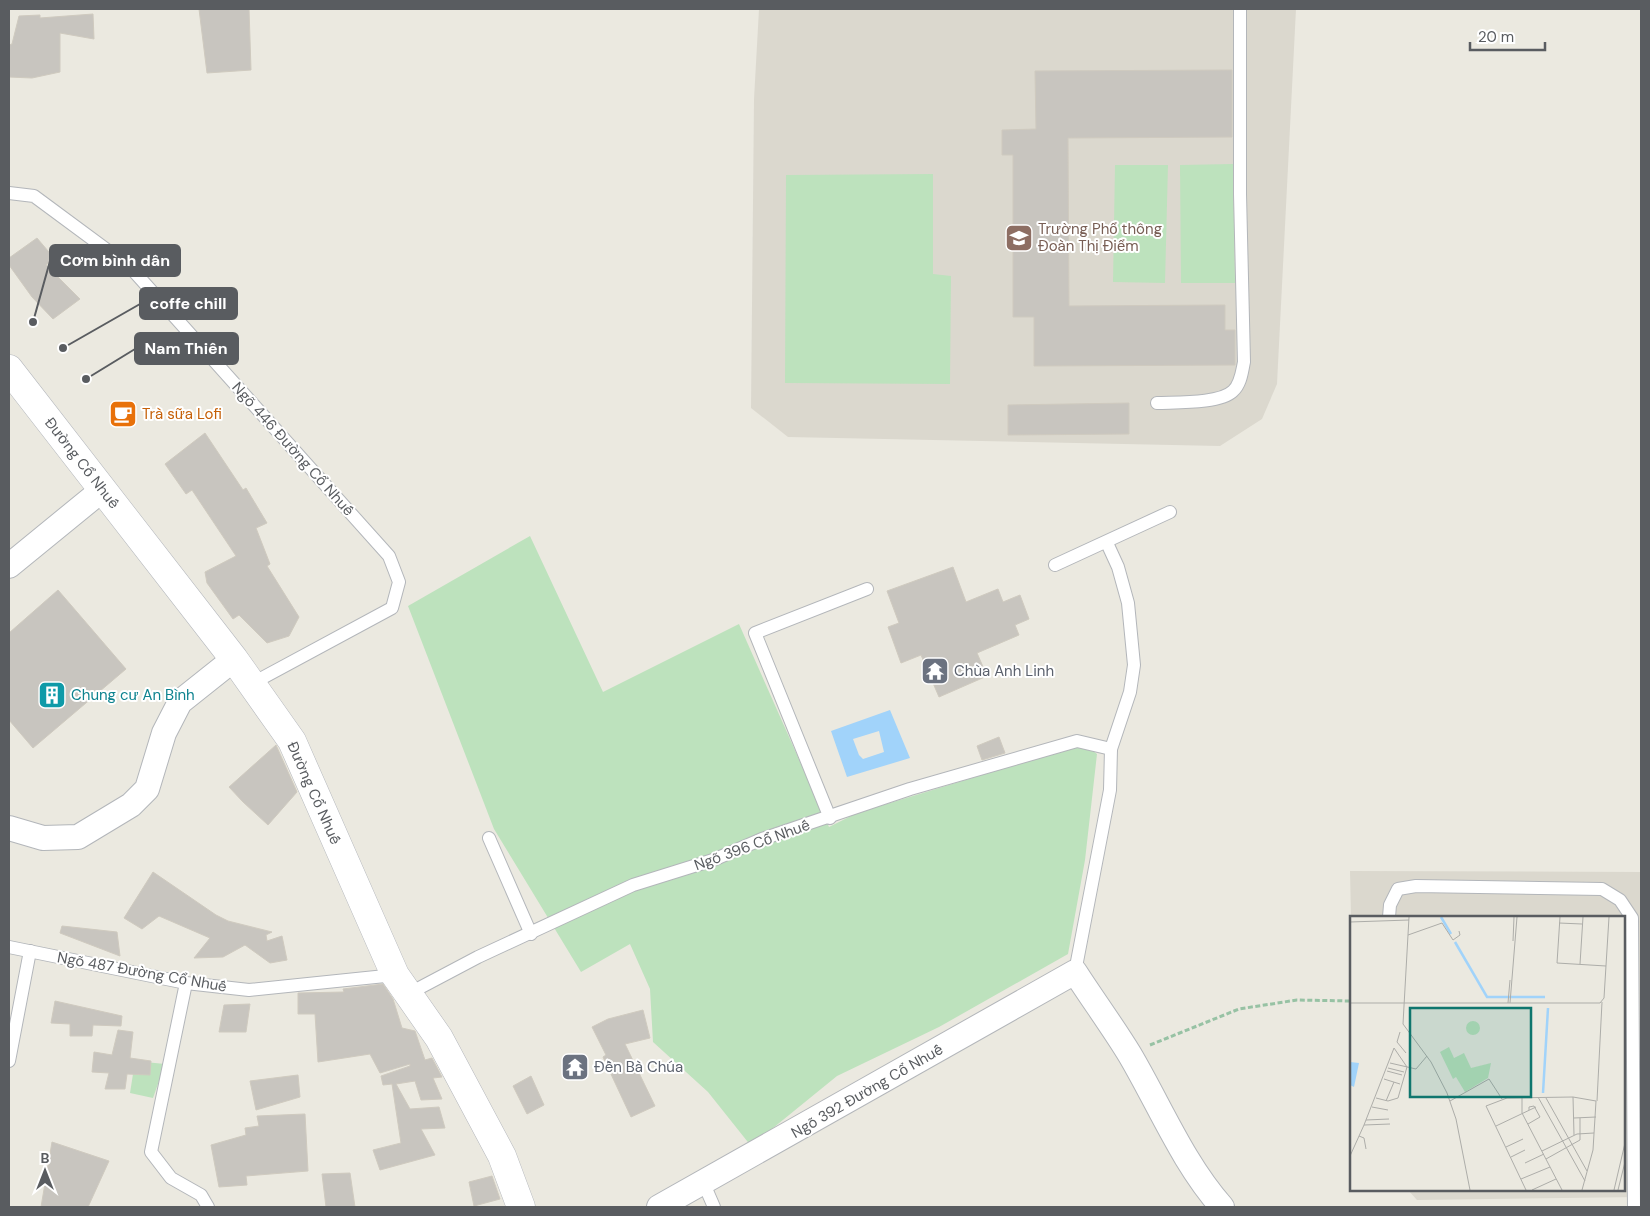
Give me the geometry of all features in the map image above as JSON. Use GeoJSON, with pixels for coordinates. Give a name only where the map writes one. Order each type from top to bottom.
{"type":"FeatureCollection","features":[{"type":"Feature","properties":{"kind":"main road","name":"Đường Cổ Nhuế"},"geometry":{"type":"LineString","coordinates":[[9,369],[234,659],[292,741],[401,984],[439,1038],[502,1156],[521,1207]]}},
{"type":"Feature","properties":{"kind":"street"},"geometry":{"type":"LineString","coordinates":[[9,566],[102,490]]}},
{"type":"Feature","properties":{"kind":"street"},"geometry":{"type":"LineString","coordinates":[[9,828],[43,838],[78,838],[131,805],[148,789],[164,733],[180,702],[234,659]]}},
{"type":"Feature","properties":{"kind":"street"},"geometry":{"type":"LineString","coordinates":[[1075,972],[1129,1054],[1186,1157],[1210,1194],[1222,1207]]}},
{"type":"Feature","properties":{"kind":"street","name":"Ngõ 392 Đường Cổ Nhuế"},"geometry":{"type":"LineString","coordinates":[[659,1207],[704,1184],[1075,972]]}},
{"type":"Feature","properties":{"kind":"lane"},"geometry":{"type":"LineString","coordinates":[[1156,403],[1222,397],[1234,391],[1241,377],[1244,362],[1240,194],[1240,9]]}},
{"type":"Feature","properties":{"kind":"lane","name":"Ngõ 446 Đường Cổ Nhuế"},"geometry":{"type":"LineString","coordinates":[[9,193],[34,196],[130,267],[389,556],[399,582],[392,608],[251,684]]}},
{"type":"Feature","properties":{"kind":"lane"},"geometry":{"type":"LineString","coordinates":[[1055,565],[1107,543],[1170,512]]}},
{"type":"Feature","properties":{"kind":"lane"},"geometry":{"type":"LineString","coordinates":[[1075,972],[1110,790],[1111,749],[1130,692],[1134,665],[1128,603],[1118,567],[1107,543]]}},
{"type":"Feature","properties":{"kind":"lane"},"geometry":{"type":"LineString","coordinates":[[830,818],[755,633],[866,589]]}},
{"type":"Feature","properties":{"kind":"lane","name":"Ngõ 396 Cổ Nhuế"},"geometry":{"type":"LineString","coordinates":[[401,984],[478,957],[531,934],[632,885],[713,860],[762,839],[830,818],[910,789],[1077,741],[1111,749]]}},
{"type":"Feature","properties":{"kind":"lane"},"geometry":{"type":"LineString","coordinates":[[489,838],[531,934]]}},
{"type":"Feature","properties":{"kind":"lane"},"geometry":{"type":"LineString","coordinates":[[1388,916],[1390,905],[1398,889],[1416,886],[1602,889],[1620,900],[1632,918],[1628,1150],[1634,1207]]}},
{"type":"Feature","properties":{"kind":"lane","name":"Ngõ 487 Đường Cổ Nhuế"},"geometry":{"type":"LineString","coordinates":[[9,946],[186,983],[248,990],[401,984]]}},
{"type":"Feature","properties":{"kind":"lane"},"geometry":{"type":"LineString","coordinates":[[9,1061],[30,951]]}},
{"type":"Feature","properties":{"kind":"lane"},"geometry":{"type":"LineString","coordinates":[[186,983],[151,1152],[171,1178],[201,1195],[208,1207]]}},
{"type":"Feature","properties":{"kind":"lane"},"geometry":{"type":"LineString","coordinates":[[704,1184],[714,1207]]}},
{"type":"Feature","properties":{"kind":"path"},"geometry":{"type":"LineString","coordinates":[[1129,1054],[1239,1008],[1297,1000],[1350,1001]]}},
{"type":"Feature","properties":{"kind":"shaded area","name":"Trường Phổ thông Đoàn Thị Điểm"},"geometry":{"type":"Polygon","coordinates":[[[759,9],[1296,9],[1277,384],[1262,419],[1220,446],[788,437],[751,408],[754,99],[759,9]]]}},
{"type":"Feature","properties":{"kind":"shaded area"},"geometry":{"type":"Polygon","coordinates":[[[1350,871],[1641,872],[1641,1197],[1417,1200],[1409,1191],[1625,1191],[1625,916],[1351,916],[1350,871]]]}},
{"type":"Feature","properties":{"kind":"green space"},"geometry":{"type":"Polygon","coordinates":[[[1233,164],[1235,283],[1181,283],[1180,165],[1233,164]]]}},
{"type":"Feature","properties":{"kind":"green space"},"geometry":{"type":"Polygon","coordinates":[[[1115,165],[1168,165],[1165,283],[1113,282],[1115,165]]]}},
{"type":"Feature","properties":{"kind":"green space"},"geometry":{"type":"Polygon","coordinates":[[[933,174],[933,274],[951,276],[950,384],[785,383],[786,175],[933,174]]]}},
{"type":"Feature","properties":{"kind":"green space"},"geometry":{"type":"Polygon","coordinates":[[[530,536],[603,692],[739,624],[829,827],[857,813],[1084,744],[1097,754],[1085,860],[1068,954],[939,1027],[837,1076],[751,1146],[708,1092],[653,1042],[650,989],[630,944],[581,972],[494,829],[408,606],[530,536]]]}},
{"type":"Feature","properties":{"kind":"green space"},"geometry":{"type":"Polygon","coordinates":[[[135,1061],[165,1064],[153,1098],[130,1093],[135,1061]]]}},
{"type":"Feature","properties":{"kind":"water"},"geometry":{"type":"Polygon","coordinates":[[[890,710],[910,758],[847,777],[831,731],[890,710]],[[879,731],[853,739],[859,755],[863,759],[884,752],[879,731]]]}},
{"type":"Feature","properties":{"kind":"building"},"geometry":{"type":"Polygon","coordinates":[[[199,9],[249,9],[251,70],[207,73],[199,9]]]}},
{"type":"Feature","properties":{"kind":"building"},"geometry":{"type":"Polygon","coordinates":[[[93,14],[94,39],[60,33],[60,72],[32,78],[9,77],[9,45],[12,44],[19,16],[40,15],[40,18],[93,14]]]}},
{"type":"Feature","properties":{"kind":"building"},"geometry":{"type":"Polygon","coordinates":[[[1232,70],[1232,137],[1068,138],[1069,306],[1225,305],[1225,330],[1235,330],[1235,365],[1034,366],[1034,317],[1013,317],[1013,155],[1002,155],[1002,130],[1036,129],[1035,71],[1232,70]]]}},
{"type":"Feature","properties":{"kind":"building"},"geometry":{"type":"Polygon","coordinates":[[[37,238],[54,258],[46,265],[80,299],[53,319],[32,297],[9,265],[9,258],[37,238]]]}},
{"type":"Feature","properties":{"kind":"building"},"geometry":{"type":"Polygon","coordinates":[[[1129,403],[1129,434],[1008,435],[1008,405],[1129,403]]]}},
{"type":"Feature","properties":{"kind":"building"},"geometry":{"type":"Polygon","coordinates":[[[205,433],[243,490],[246,488],[267,523],[256,528],[270,564],[267,566],[299,617],[289,636],[267,643],[239,615],[233,619],[207,583],[205,572],[236,556],[192,490],[186,494],[165,464],[205,433]]]}},
{"type":"Feature","properties":{"kind":"building"},"geometry":{"type":"Polygon","coordinates":[[[953,567],[966,602],[998,589],[1003,602],[1020,595],[1029,619],[1015,625],[1019,635],[977,653],[987,676],[939,697],[921,655],[901,663],[888,627],[899,623],[887,591],[953,567]]]}},
{"type":"Feature","properties":{"kind":"building","name":"Chung cư An Bình"},"geometry":{"type":"Polygon","coordinates":[[[58,590],[126,669],[33,748],[9,720],[9,633],[58,590]]]}},
{"type":"Feature","properties":{"kind":"building"},"geometry":{"type":"Polygon","coordinates":[[[999,737],[1005,753],[982,760],[977,746],[999,737]]]}},
{"type":"Feature","properties":{"kind":"building"},"geometry":{"type":"Polygon","coordinates":[[[276,745],[297,792],[268,825],[229,787],[276,745]]]}},
{"type":"Feature","properties":{"kind":"building"},"geometry":{"type":"Polygon","coordinates":[[[153,872],[216,915],[228,921],[272,932],[266,935],[267,941],[282,936],[287,960],[270,963],[245,945],[223,957],[194,958],[210,938],[159,916],[142,929],[124,918],[153,872]]]}},
{"type":"Feature","properties":{"kind":"building"},"geometry":{"type":"Polygon","coordinates":[[[62,926],[117,932],[120,956],[60,933],[62,926]]]}},
{"type":"Feature","properties":{"kind":"building"},"geometry":{"type":"Polygon","coordinates":[[[383,984],[393,999],[402,1028],[415,1031],[425,1060],[432,1058],[442,1077],[433,1078],[442,1099],[421,1100],[415,1081],[396,1084],[410,1109],[439,1107],[445,1128],[421,1129],[435,1155],[380,1170],[373,1150],[401,1143],[392,1084],[383,1085],[381,1076],[410,1066],[410,1064],[380,1073],[370,1054],[318,1062],[315,1014],[298,1014],[298,993],[344,992],[343,989],[383,984]]]}},
{"type":"Feature","properties":{"kind":"building"},"geometry":{"type":"Polygon","coordinates":[[[55,1001],[122,1016],[121,1026],[93,1025],[92,1036],[70,1036],[70,1024],[51,1023],[55,1001]]]}},
{"type":"Feature","properties":{"kind":"building"},"geometry":{"type":"Polygon","coordinates":[[[250,1004],[246,1032],[219,1032],[224,1005],[250,1004]]]}},
{"type":"Feature","properties":{"kind":"building"},"geometry":{"type":"Polygon","coordinates":[[[643,1010],[650,1038],[625,1044],[655,1106],[631,1117],[603,1057],[606,1055],[592,1027],[608,1019],[643,1010]]]}},
{"type":"Feature","properties":{"kind":"building"},"geometry":{"type":"Polygon","coordinates":[[[118,1030],[133,1032],[130,1058],[151,1061],[150,1075],[127,1074],[125,1089],[105,1089],[109,1073],[92,1072],[94,1052],[112,1055],[118,1030]]]}},
{"type":"Feature","properties":{"kind":"building"},"geometry":{"type":"Polygon","coordinates":[[[298,1075],[300,1097],[256,1110],[250,1081],[298,1075]]]}},
{"type":"Feature","properties":{"kind":"building"},"geometry":{"type":"Polygon","coordinates":[[[531,1076],[544,1105],[527,1114],[513,1086],[531,1076]]]}},
{"type":"Feature","properties":{"kind":"building"},"geometry":{"type":"Polygon","coordinates":[[[305,1114],[308,1171],[246,1176],[247,1185],[219,1187],[211,1145],[246,1135],[245,1128],[259,1126],[257,1116],[305,1114]]]}},
{"type":"Feature","properties":{"kind":"building"},"geometry":{"type":"Polygon","coordinates":[[[52,1142],[109,1161],[88,1207],[41,1207],[52,1142]]]}},
{"type":"Feature","properties":{"kind":"building"},"geometry":{"type":"Polygon","coordinates":[[[350,1173],[355,1207],[326,1207],[322,1174],[350,1173]]]}},
{"type":"Feature","properties":{"kind":"building"},"geometry":{"type":"Polygon","coordinates":[[[492,1176],[500,1199],[474,1206],[469,1182],[492,1176]]]}},
{"type":"Feature","properties":{"kind":"place","name":"Trường Phổ thông Đoàn Thị Điểm"},"geometry":{"type":"Point","coordinates":[1019,238]}},
{"type":"Feature","properties":{"kind":"place","name":"Cơm bình dân"},"geometry":{"type":"Point","coordinates":[33,322]}},
{"type":"Feature","properties":{"kind":"place","name":"coffe chill"},"geometry":{"type":"Point","coordinates":[63,348]}},
{"type":"Feature","properties":{"kind":"place","name":"Nam Thiên"},"geometry":{"type":"Point","coordinates":[86,379]}},
{"type":"Feature","properties":{"kind":"place","name":"Trà sữa Lofi"},"geometry":{"type":"Point","coordinates":[123,414]}},
{"type":"Feature","properties":{"kind":"place","name":"Chùa Anh Linh"},"geometry":{"type":"Point","coordinates":[935,671]}},
{"type":"Feature","properties":{"kind":"place","name":"Chung cư An Bình"},"geometry":{"type":"Point","coordinates":[52,695]}},
{"type":"Feature","properties":{"kind":"place","name":"Đền Bà Chúa"},"geometry":{"type":"Point","coordinates":[575,1067]}}]}
